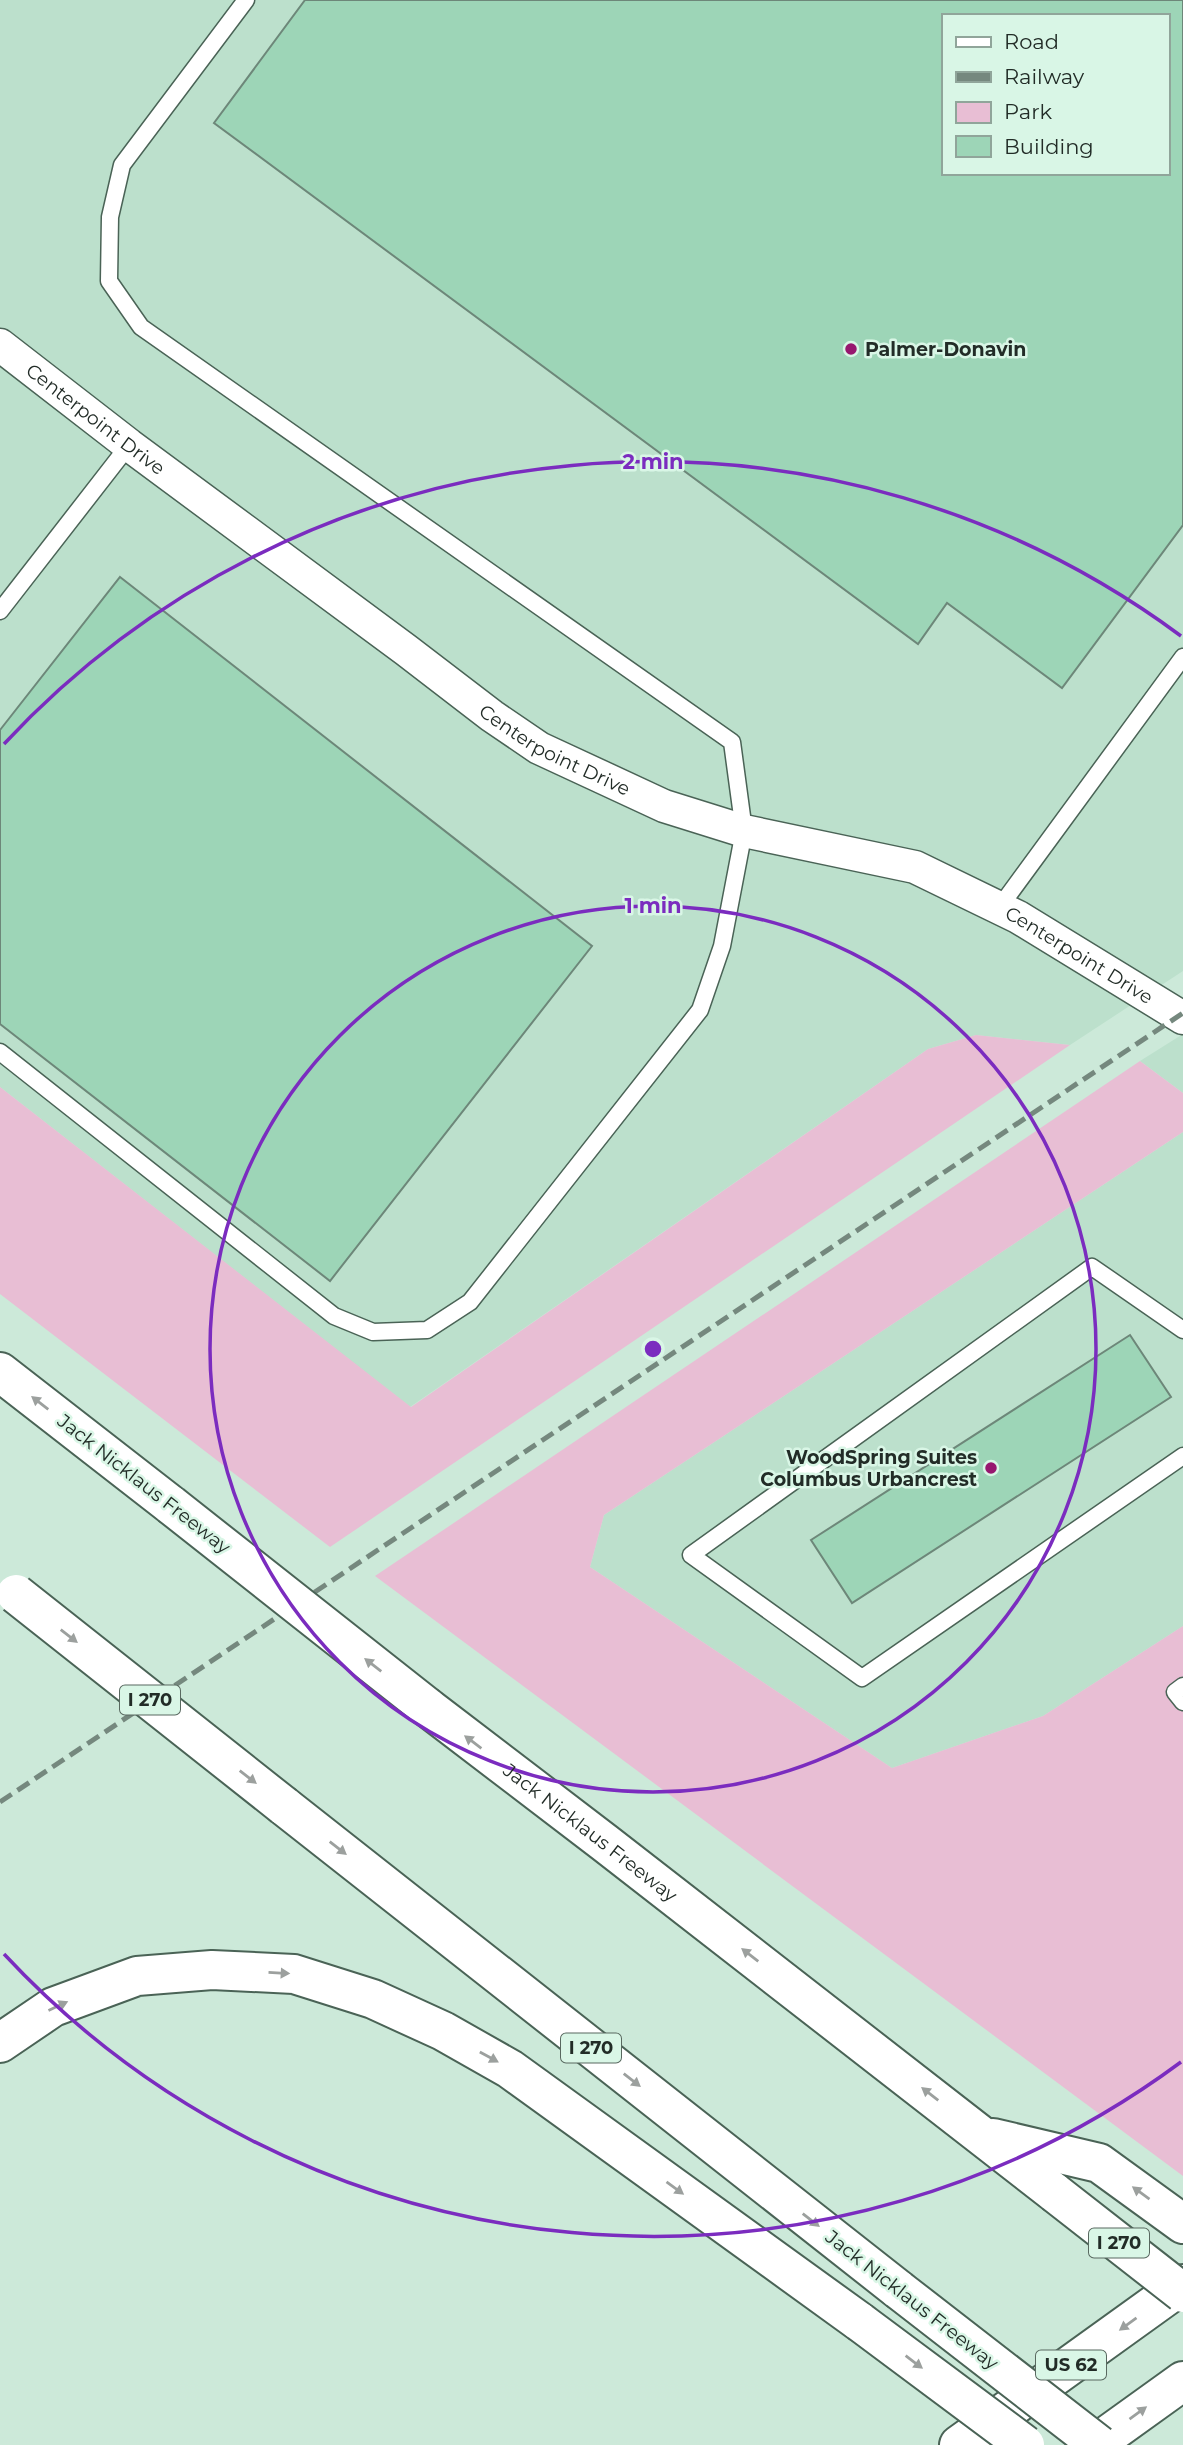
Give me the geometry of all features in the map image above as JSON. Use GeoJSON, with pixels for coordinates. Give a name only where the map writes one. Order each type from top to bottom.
{"type":"FeatureCollection","features":[{"type":"Feature","properties":{"kind":"main road","name":"Jack Nicklaus Freeway"},"geometry":{"type":"LineString","coordinates":[[0,1372],[426,1707],[984,2136],[1183,2293]]}},
{"type":"Feature","properties":{"kind":"main road","name":"Jack Nicklaus Freeway"},"geometry":{"type":"LineString","coordinates":[[8,1588],[899,2290],[1100,2445]]}},
{"type":"Feature","properties":{"kind":"main road"},"geometry":{"type":"LineString","coordinates":[[0,2043],[53,2007],[137,1976],[212,1970],[294,1974],[373,1999],[443,2031],[510,2069],[1025,2445]]}},
{"type":"Feature","properties":{"kind":"main road"},"geometry":{"type":"LineString","coordinates":[[984,2136],[1099,2163],[1183,2224]]}},
{"type":"Feature","properties":{"kind":"main road","name":"US 62"},"geometry":{"type":"LineString","coordinates":[[959,2445],[1183,2284]]}},
{"type":"Feature","properties":{"kind":"main road"},"geometry":{"type":"LineString","coordinates":[[1094,2445],[1183,2381]]}},
{"type":"Feature","properties":{"kind":"street","name":"Centerpoint Drive"},"geometry":{"type":"LineString","coordinates":[[0,345],[129,445],[492,716],[539,748],[664,806],[744,831],[915,867],[1018,917],[1183,1018]]}},
{"type":"Feature","properties":{"kind":"lane"},"geometry":{"type":"LineString","coordinates":[[0,1052],[334,1316],[373,1332],[427,1330],[470,1302],[700,1010],[722,946],[744,831],[732,742],[141,327],[109,281],[110,217],[122,165],[246,0]]}},
{"type":"Feature","properties":{"kind":"lane"},"geometry":{"type":"LineString","coordinates":[[0,611],[129,445]]}},
{"type":"Feature","properties":{"kind":"lane"},"geometry":{"type":"LineString","coordinates":[[999,908],[1183,657]]}},
{"type":"Feature","properties":{"kind":"lane"},"geometry":{"type":"LineString","coordinates":[[1183,1331],[1092,1267],[691,1555],[862,1678],[1183,1456]]}},
{"type":"Feature","properties":{"kind":"lane"},"geometry":{"type":"LineString","coordinates":[[1183,1686],[1175,1692],[1183,1702]]}},
{"type":"Feature","properties":{"kind":"shaded area"},"geometry":{"type":"Polygon","coordinates":[[[0,0],[1183,0],[1183,971],[1070,1045],[976,1035],[928,1049],[410,1407],[0,1087],[0,0]]]}},
{"type":"Feature","properties":{"kind":"shaded area"},"geometry":{"type":"Polygon","coordinates":[[[1183,1034],[1183,1093],[1140,1061],[1183,1034]]]}},
{"type":"Feature","properties":{"kind":"shaded area"},"geometry":{"type":"Polygon","coordinates":[[[1183,1132],[1183,1626],[1043,1716],[892,1768],[590,1567],[604,1515],[1183,1132]]]}},
{"type":"Feature","properties":{"kind":"green space"},"geometry":{"type":"Polygon","coordinates":[[[976,1035],[1070,1045],[330,1547],[0,1294],[0,1087],[411,1407],[928,1049],[976,1035]]]}},
{"type":"Feature","properties":{"kind":"green space"},"geometry":{"type":"Polygon","coordinates":[[[1140,1061],[1183,1093],[1183,1132],[604,1515],[590,1567],[892,1768],[1043,1716],[1183,1626],[1183,2176],[375,1576],[1140,1061]]]}},
{"type":"Feature","properties":{"kind":"building","name":"Palmer-Donavin"},"geometry":{"type":"Polygon","coordinates":[[[305,0],[1183,0],[1183,525],[1062,688],[947,603],[918,644],[214,123],[305,0]]]}},
{"type":"Feature","properties":{"kind":"building"},"geometry":{"type":"Polygon","coordinates":[[[120,577],[592,946],[330,1281],[0,1024],[0,730],[120,577]]]}},
{"type":"Feature","properties":{"kind":"building","name":"WoodSpring Suites Columbus Urbancrest"},"geometry":{"type":"Polygon","coordinates":[[[1130,1335],[1171,1397],[852,1603],[811,1540],[1130,1335]]]}},
{"type":"Feature","properties":{"kind":"railway"},"geometry":{"type":"LineString","coordinates":[[0,1802],[1183,1013]]}},
{"type":"Feature","properties":{"kind":"place","name":"Palmer-Donavin"},"geometry":{"type":"Point","coordinates":[851,349]}},
{"type":"Feature","properties":{"kind":"place","name":"WoodSpring Suites Columbus Urbancrest"},"geometry":{"type":"Point","coordinates":[991,1468]}}]}
